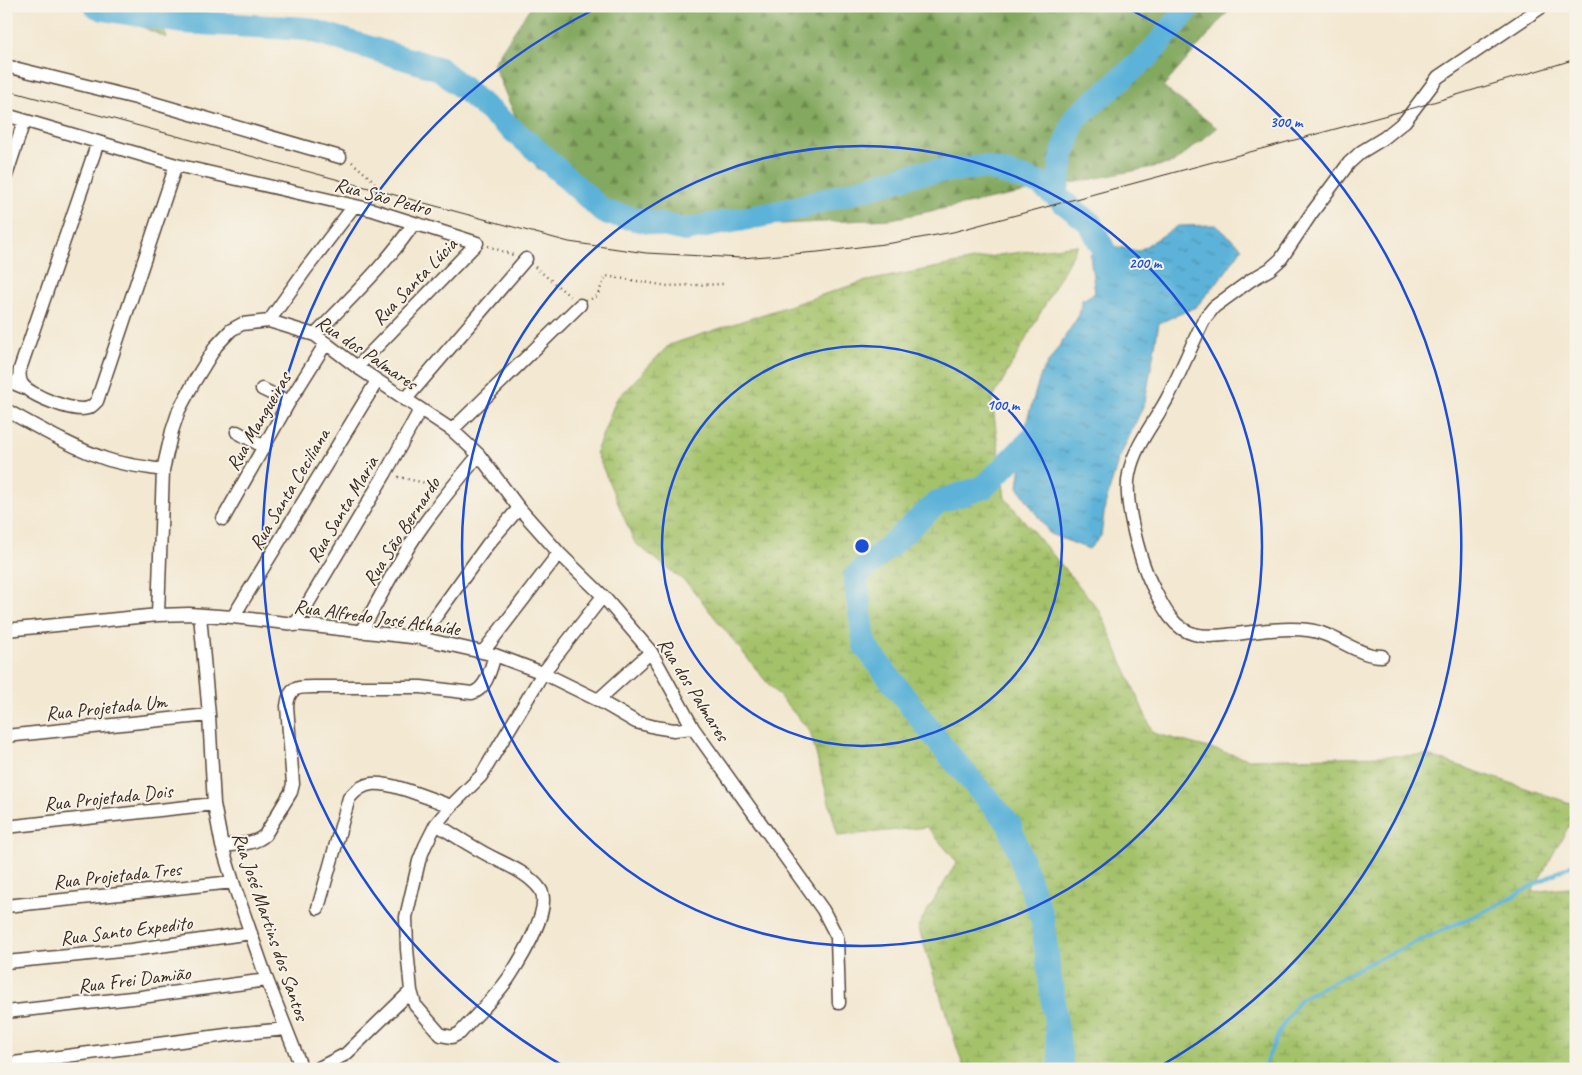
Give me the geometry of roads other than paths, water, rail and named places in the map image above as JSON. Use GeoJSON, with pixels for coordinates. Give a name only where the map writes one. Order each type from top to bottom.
{"type":"FeatureCollection","features":[{"type":"Feature","properties":{"kind":"street"},"geometry":{"type":"LineString","coordinates":[[1382,656],[1369,655],[1330,636],[1307,630],[1262,631],[1213,636],[1182,630],[1172,620],[1150,584],[1132,518],[1128,489],[1131,465],[1167,398],[1205,318],[1214,307],[1251,280],[1270,269],[1281,259],[1310,214],[1349,163],[1361,152],[1384,138],[1405,121],[1438,77],[1543,6]]}},
{"type":"Feature","properties":{"kind":"street"},"geometry":{"type":"LineString","coordinates":[[6,66],[136,98],[340,157]]}},
{"type":"Feature","properties":{"kind":"street","name":"Rua São Pedro"},"geometry":{"type":"LineString","coordinates":[[6,115],[176,165],[373,210],[477,243]]}},
{"type":"Feature","properties":{"kind":"street"},"geometry":{"type":"LineString","coordinates":[[6,176],[24,121]]}},
{"type":"Feature","properties":{"kind":"street"},"geometry":{"type":"LineString","coordinates":[[25,388],[19,377],[20,369],[98,142]]}},
{"type":"Feature","properties":{"kind":"street"},"geometry":{"type":"LineString","coordinates":[[6,380],[45,399],[76,409],[90,408],[97,401],[176,165]]}},
{"type":"Feature","properties":{"kind":"street"},"geometry":{"type":"LineString","coordinates":[[269,321],[354,206]]}},
{"type":"Feature","properties":{"kind":"street"},"geometry":{"type":"LineString","coordinates":[[315,335],[386,260],[400,244],[414,223]]}},
{"type":"Feature","properties":{"kind":"street","name":"Rua Santa Lúcia"},"geometry":{"type":"LineString","coordinates":[[357,367],[477,243]]}},
{"type":"Feature","properties":{"kind":"street"},"geometry":{"type":"LineString","coordinates":[[405,400],[526,259]]}},
{"type":"Feature","properties":{"kind":"street"},"geometry":{"type":"LineString","coordinates":[[452,430],[580,304]]}},
{"type":"Feature","properties":{"kind":"street","name":"Rua dos Palmares"},"geometry":{"type":"LineString","coordinates":[[158,615],[163,470],[172,431],[180,410],[216,346],[231,330],[242,324],[269,321],[315,335],[377,381],[452,430],[479,455],[519,508],[559,553],[603,596],[651,652],[694,728],[769,832],[833,927],[837,937],[839,1002]]}},
{"type":"Feature","properties":{"kind":"street","name":"Rua Mangueiras"},"geometry":{"type":"LineString","coordinates":[[223,518],[289,402],[326,344]]}},
{"type":"Feature","properties":{"kind":"street","name":"Rua Santa Ceciliana"},"geometry":{"type":"LineString","coordinates":[[233,617],[377,381]]}},
{"type":"Feature","properties":{"kind":"street"},"geometry":{"type":"LineString","coordinates":[[262,389],[289,402]]}},
{"type":"Feature","properties":{"kind":"street"},"geometry":{"type":"LineString","coordinates":[[6,410],[59,439],[108,460],[163,470]]}},
{"type":"Feature","properties":{"kind":"street","name":"Rua Santa Maria"},"geometry":{"type":"LineString","coordinates":[[295,625],[385,474],[420,410]]}},
{"type":"Feature","properties":{"kind":"street"},"geometry":{"type":"LineString","coordinates":[[236,432],[264,446]]}},
{"type":"Feature","properties":{"kind":"street","name":"Rua São Bernardo"},"geometry":{"type":"LineString","coordinates":[[361,632],[398,564],[417,534],[450,489],[479,455]]}},
{"type":"Feature","properties":{"kind":"street"},"geometry":{"type":"LineString","coordinates":[[420,638],[488,544],[519,508]]}},
{"type":"Feature","properties":{"kind":"street"},"geometry":{"type":"LineString","coordinates":[[222,846],[252,843],[260,840],[291,792],[293,784],[287,706],[288,697],[292,691],[299,687],[421,687],[472,693],[479,690],[482,686],[489,653],[559,553]]}},
{"type":"Feature","properties":{"kind":"street"},"geometry":{"type":"LineString","coordinates":[[436,824],[523,874],[541,890],[544,900],[532,939],[509,977],[460,1033],[452,1037],[441,1035],[415,1005],[411,991],[406,917],[419,861],[436,824],[481,776],[544,673],[603,596]]}},
{"type":"Feature","properties":{"kind":"street","name":"Rua Alfredo José Athaíde"},"geometry":{"type":"LineString","coordinates":[[6,630],[158,615],[194,614],[420,638],[489,653],[544,673],[598,700],[636,722],[674,730],[694,728]]}},
{"type":"Feature","properties":{"kind":"street","name":"Rua José Martins dos Santos"},"geometry":{"type":"LineString","coordinates":[[194,614],[209,715],[214,804],[222,846],[267,980],[302,1069]]}},
{"type":"Feature","properties":{"kind":"street"},"geometry":{"type":"LineString","coordinates":[[598,700],[651,652]]}},
{"type":"Feature","properties":{"kind":"street","name":"Rua Projetada Um"},"geometry":{"type":"LineString","coordinates":[[6,736],[209,715]]}},
{"type":"Feature","properties":{"kind":"street"},"geometry":{"type":"LineString","coordinates":[[318,908],[349,798],[355,790],[370,784],[380,784],[396,787],[451,806]]}},
{"type":"Feature","properties":{"kind":"street","name":"Rua Projetada Dois"},"geometry":{"type":"LineString","coordinates":[[6,827],[214,804]]}},
{"type":"Feature","properties":{"kind":"street","name":"Rua Projetada Tres"},"geometry":{"type":"LineString","coordinates":[[6,906],[233,882]]}},
{"type":"Feature","properties":{"kind":"street","name":"Rua Santo Expedito"},"geometry":{"type":"LineString","coordinates":[[6,962],[131,950],[251,934]]}},
{"type":"Feature","properties":{"kind":"street","name":"Rua Frei Damião"},"geometry":{"type":"LineString","coordinates":[[6,1012],[141,997],[267,980]]}},
{"type":"Feature","properties":{"kind":"street"},"geometry":{"type":"LineString","coordinates":[[318,1069],[346,1054],[411,991]]}},
{"type":"Feature","properties":{"kind":"street"},"geometry":{"type":"LineString","coordinates":[[6,1064],[286,1029]]}},
{"type":"Feature","properties":{"kind":"water"},"geometry":{"type":"Polygon","coordinates":[[[1216,225],[1242,248],[1224,274],[1196,307],[1159,323],[1145,402],[1118,461],[1105,506],[1101,536],[1089,549],[1050,534],[1018,487],[1027,420],[1041,374],[1079,315],[1082,300],[1095,293],[1090,255],[1106,237],[1113,246],[1138,251],[1178,226],[1216,225]]]}},
{"type":"Feature","properties":{"kind":"waterway"},"geometry":{"type":"LineString","coordinates":[[96,6],[103,9],[182,22],[307,29],[440,69],[534,148],[604,212],[685,230],[790,210],[919,173],[983,167],[1039,183],[1090,223],[1112,266],[1110,272]]}},
{"type":"Feature","properties":{"kind":"waterway"},"geometry":{"type":"LineString","coordinates":[[1056,196],[1063,153],[1075,118],[1149,55],[1190,6]]}},
{"type":"Feature","properties":{"kind":"waterway"},"geometry":{"type":"LineString","coordinates":[[1043,422],[1034,437],[984,487],[938,502],[855,577],[865,646],[945,750],[1009,824],[1042,918],[1062,1069]]}},
{"type":"Feature","properties":{"kind":"waterway"},"geometry":{"type":"LineString","coordinates":[[1263,1069],[1281,1028],[1300,999],[1365,965],[1494,907],[1576,862]]}},
{"type":"Feature","properties":{"kind":"tram line"},"geometry":{"type":"LineString","coordinates":[[6,90],[569,242],[646,253],[741,258],[818,252],[892,243],[953,232],[1417,107],[1576,59]]}}]}
